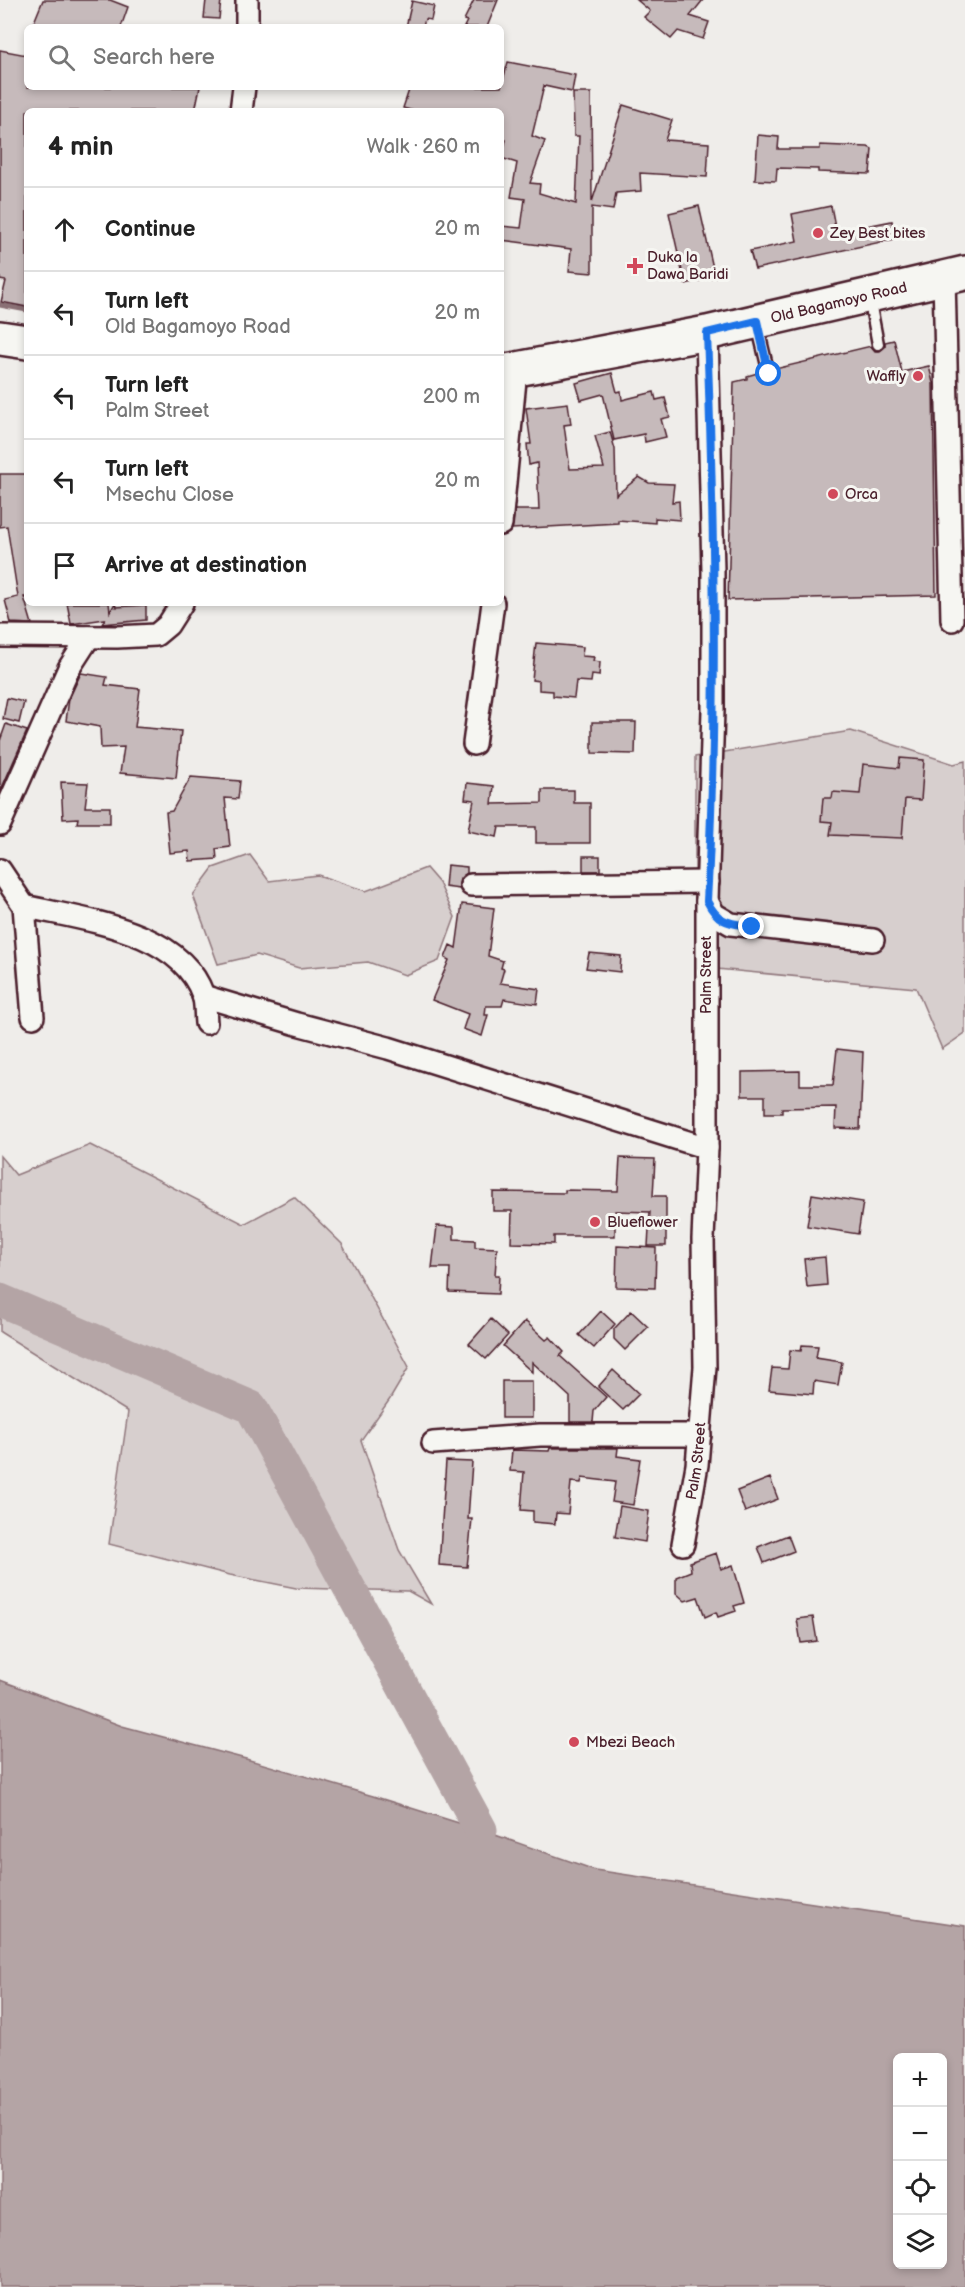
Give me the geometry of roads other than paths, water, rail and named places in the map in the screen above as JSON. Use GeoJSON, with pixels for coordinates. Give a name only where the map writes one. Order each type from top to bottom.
{"type":"FeatureCollection","features":[{"type":"Feature","properties":{"kind":"main road","name":"Old Bagamoyo Road"},"geometry":{"type":"LineString","coordinates":[[509,371],[707,333],[954,275]]}},
{"type":"Feature","properties":{"kind":"main road"},"geometry":{"type":"LineString","coordinates":[[0,338],[24,342]]}},
{"type":"Feature","properties":{"kind":"street"},"geometry":{"type":"LineString","coordinates":[[247,0],[247,24]]}},
{"type":"Feature","properties":{"kind":"street"},"geometry":{"type":"LineString","coordinates":[[241,108],[244,90]]}},
{"type":"Feature","properties":{"kind":"street"},"geometry":{"type":"LineString","coordinates":[[952,620],[954,275]]}},
{"type":"Feature","properties":{"kind":"street","name":"Palm Street"},"geometry":{"type":"LineString","coordinates":[[683,1544],[700,1435],[705,1367],[703,1239],[707,1148],[707,891],[713,710],[713,570],[707,333]]}},
{"type":"Feature","properties":{"kind":"street"},"geometry":{"type":"LineString","coordinates":[[504,467],[509,371]]}},
{"type":"Feature","properties":{"kind":"street"},"geometry":{"type":"LineString","coordinates":[[0,636],[156,635],[168,626],[180,606]]}},
{"type":"Feature","properties":{"kind":"street"},"geometry":{"type":"LineString","coordinates":[[474,744],[493,606]]}},
{"type":"Feature","properties":{"kind":"street"},"geometry":{"type":"LineString","coordinates":[[0,824],[69,668],[89,637]]}},
{"type":"Feature","properties":{"kind":"street"},"geometry":{"type":"LineString","coordinates":[[0,870],[24,906],[33,1017]]}},
{"type":"Feature","properties":{"kind":"street"},"geometry":{"type":"LineString","coordinates":[[471,885],[707,891],[714,914],[731,924],[873,940]]}},
{"type":"Feature","properties":{"kind":"street"},"geometry":{"type":"LineString","coordinates":[[24,906],[136,933],[161,947],[188,968],[203,996],[206,1023]]}},
{"type":"Feature","properties":{"kind":"street"},"geometry":{"type":"LineString","coordinates":[[203,996],[388,1048],[707,1148]]}},
{"type":"Feature","properties":{"kind":"street"},"geometry":{"type":"LineString","coordinates":[[433,1443],[540,1435],[700,1435]]}},
{"type":"Feature","properties":{"kind":"lane"},"geometry":{"type":"LineString","coordinates":[[868,294],[879,344]]}},
{"type":"Feature","properties":{"kind":"lane"},"geometry":{"type":"LineString","coordinates":[[757,321],[769,374]]}},
{"type":"Feature","properties":{"kind":"waterway"},"geometry":{"type":"LineString","coordinates":[[0,305],[24,309]]}},
{"type":"Feature","properties":{"kind":"waterway"},"geometry":{"type":"LineString","coordinates":[[0,1300],[251,1407],[481,1830]]}},
{"type":"Feature","properties":{"kind":"place","name":"Zey Best bites"},"geometry":{"type":"Point","coordinates":[818,233]}},
{"type":"Feature","properties":{"kind":"place","name":"Duka la Dawa Baridi"},"geometry":{"type":"Point","coordinates":[635,266]}},
{"type":"Feature","properties":{"kind":"place","name":"Waffly"},"geometry":{"type":"Point","coordinates":[918,376]}},
{"type":"Feature","properties":{"kind":"place","name":"Orca"},"geometry":{"type":"Point","coordinates":[833,494]}},
{"type":"Feature","properties":{"kind":"place","name":"Blueflower"},"geometry":{"type":"Point","coordinates":[595,1222]}},
{"type":"Feature","properties":{"kind":"place","name":"Mbezi Beach"},"geometry":{"type":"Point","coordinates":[574,1742]}}]}
